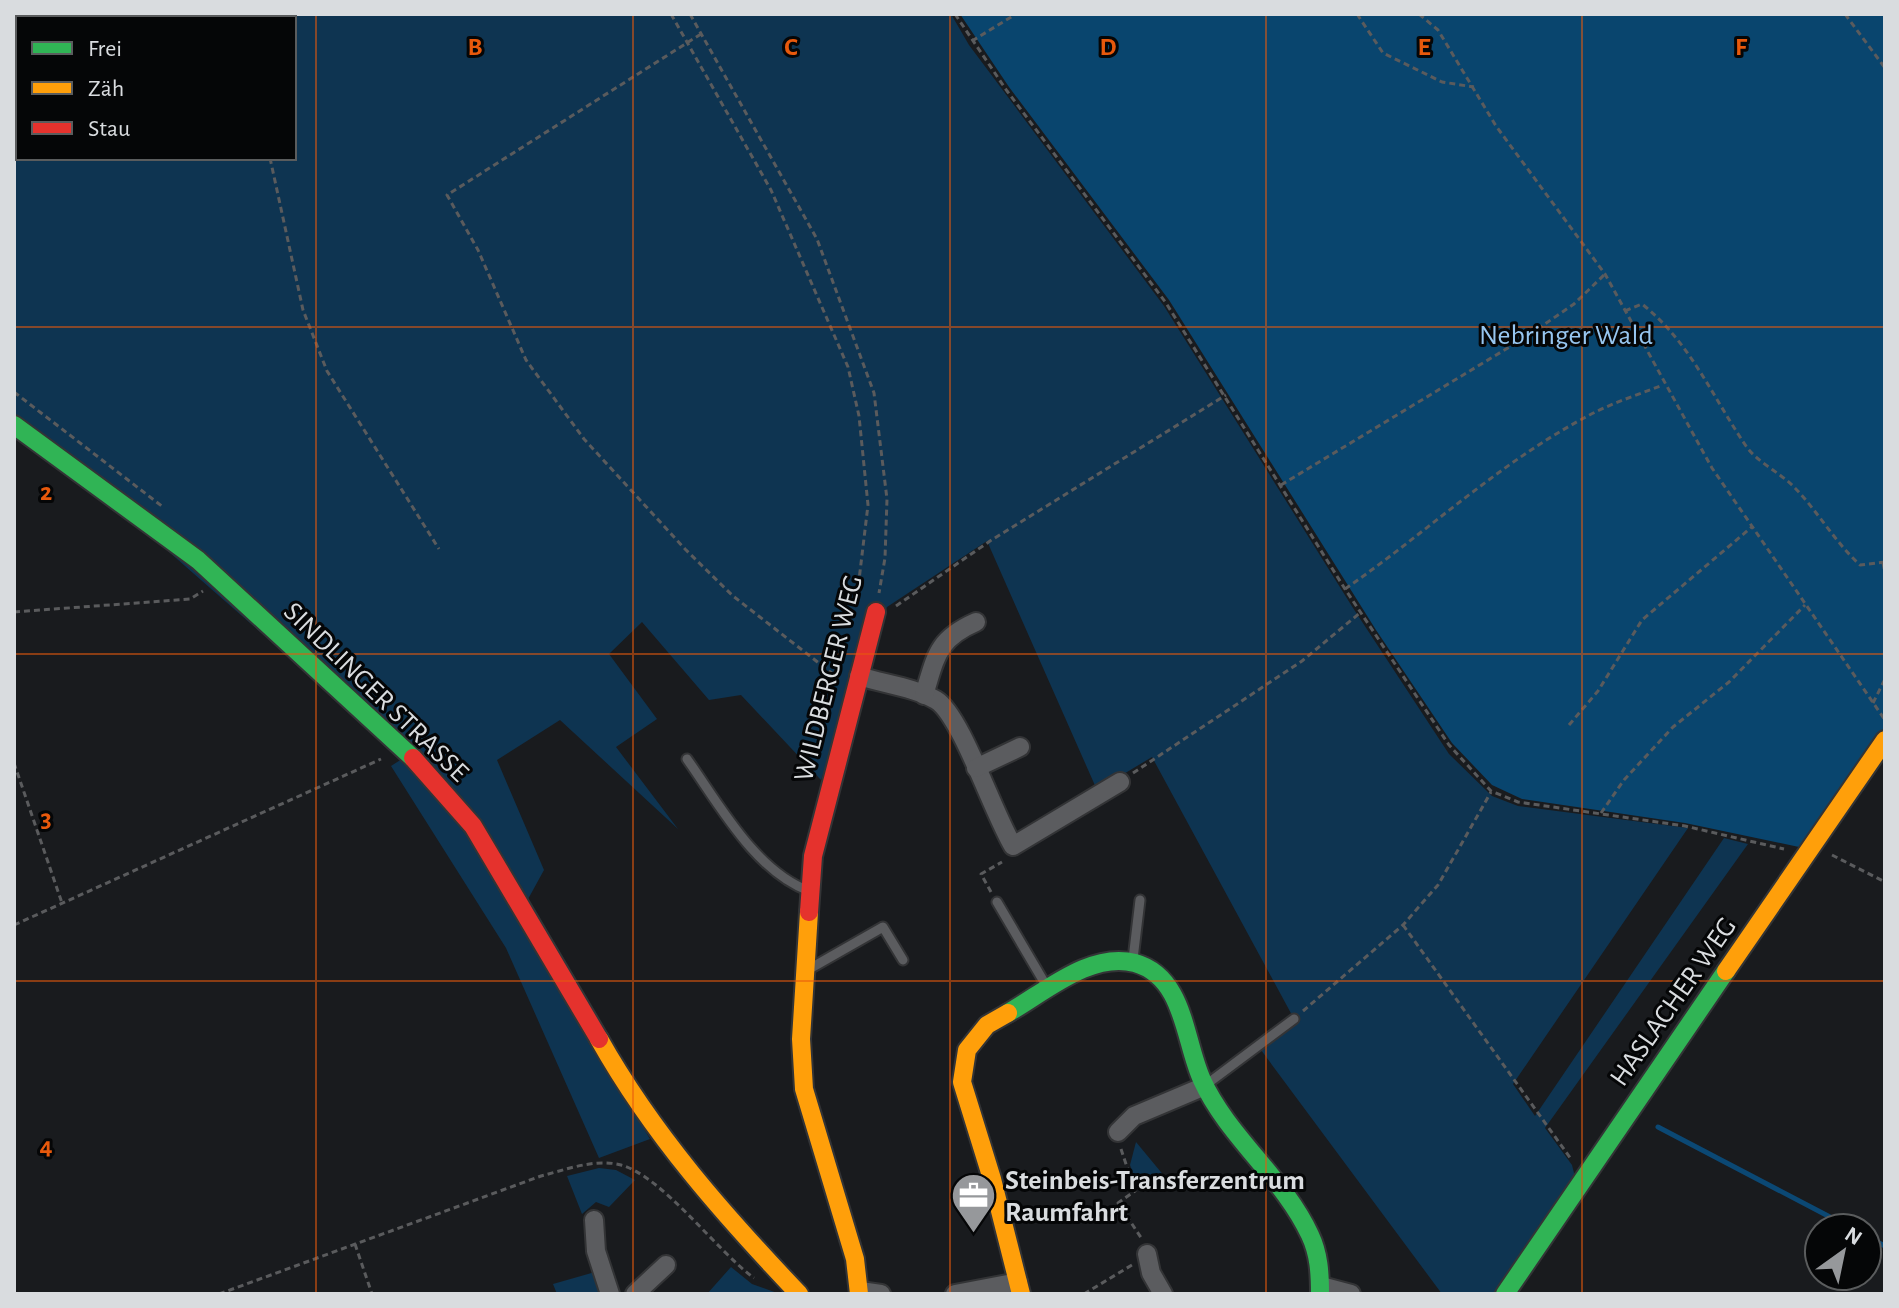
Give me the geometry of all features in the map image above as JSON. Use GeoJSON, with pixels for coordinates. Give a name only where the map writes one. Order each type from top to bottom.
{"type":"FeatureCollection","features":[{"type":"Feature","properties":{"kind":"street","name":"SINDLINGER STRASSE"},"geometry":{"type":"LineString","coordinates":[[14,425],[198,560],[430,774],[473,826],[656,1131],[721,1212],[799,1294]]}},
{"type":"Feature","properties":{"kind":"street","name":"WILDBERGER WEG"},"geometry":{"type":"LineString","coordinates":[[860,1293],[852,1248],[804,1089],[801,1053],[809,891],[820,821],[851,672],[876,612]]}},
{"type":"Feature","properties":{"kind":"street"},"geometry":{"type":"LineString","coordinates":[[924,695],[938,649],[957,631],[976,622]]}},
{"type":"Feature","properties":{"kind":"street"},"geometry":{"type":"LineString","coordinates":[[851,672],[924,695],[948,709],[991,808],[1013,846],[1120,782]]}},
{"type":"Feature","properties":{"kind":"street","name":"HASLACHER WEG"},"geometry":{"type":"LineString","coordinates":[[1505,1294],[1885,740]]}},
{"type":"Feature","properties":{"kind":"street"},"geometry":{"type":"LineString","coordinates":[[976,768],[1020,747]]}},
{"type":"Feature","properties":{"kind":"street"},"geometry":{"type":"LineString","coordinates":[[955,1294],[1020,1288],[985,1156],[964,1097],[962,1066],[976,1035],[1091,965],[1106,960],[1146,967],[1169,988],[1205,1086],[1311,1234],[1321,1268],[1321,1290],[1351,1294]]}},
{"type":"Feature","properties":{"kind":"street"},"geometry":{"type":"LineString","coordinates":[[1118,1132],[1134,1116],[1205,1086]]}},
{"type":"Feature","properties":{"kind":"street"},"geometry":{"type":"LineString","coordinates":[[594,1220],[596,1251],[610,1294]]}},
{"type":"Feature","properties":{"kind":"street"},"geometry":{"type":"LineString","coordinates":[[1147,1254],[1151,1273],[1163,1294]]}},
{"type":"Feature","properties":{"kind":"street"},"geometry":{"type":"LineString","coordinates":[[635,1294],[666,1265]]}},
{"type":"Feature","properties":{"kind":"street"},"geometry":{"type":"LineString","coordinates":[[860,1293],[881,1294]]}},
{"type":"Feature","properties":{"kind":"lane"},"geometry":{"type":"LineString","coordinates":[[687,759],[757,853],[788,881],[809,891]]}},
{"type":"Feature","properties":{"kind":"lane"},"geometry":{"type":"LineString","coordinates":[[1132,963],[1140,900]]}},
{"type":"Feature","properties":{"kind":"lane"},"geometry":{"type":"LineString","coordinates":[[997,902],[1049,990]]}},
{"type":"Feature","properties":{"kind":"lane"},"geometry":{"type":"LineString","coordinates":[[804,972],[883,927],[903,960]]}},
{"type":"Feature","properties":{"kind":"lane"},"geometry":{"type":"LineString","coordinates":[[1205,1086],[1294,1019]]}},
{"type":"Feature","properties":{"kind":"path"},"geometry":{"type":"LineString","coordinates":[[671,14],[771,190],[848,367],[859,416],[868,505],[855,613]]}},
{"type":"Feature","properties":{"kind":"path","name":"WILDBERGER WEG"},"geometry":{"type":"LineString","coordinates":[[690,14],[817,239],[874,393],[887,499],[885,558],[876,612]]}},
{"type":"Feature","properties":{"kind":"path"},"geometry":{"type":"LineString","coordinates":[[955,14],[1166,303],[1345,589],[1449,745],[1491,791],[1518,802],[1685,826],[1793,851],[1811,852],[1885,882]]}},
{"type":"Feature","properties":{"kind":"path"},"geometry":{"type":"LineString","coordinates":[[972,41],[1016,14]]}},
{"type":"Feature","properties":{"kind":"path"},"geometry":{"type":"LineString","coordinates":[[1357,14],[1383,53],[1442,82],[1474,87]]}},
{"type":"Feature","properties":{"kind":"path"},"geometry":{"type":"LineString","coordinates":[[1419,14],[1438,30],[1496,126],[1605,274],[1663,385],[1712,468],[1885,720]]}},
{"type":"Feature","properties":{"kind":"path"},"geometry":{"type":"LineString","coordinates":[[1845,14],[1885,68]]}},
{"type":"Feature","properties":{"kind":"path"},"geometry":{"type":"LineString","coordinates":[[701,34],[447,195],[478,250],[526,360],[584,439],[685,549],[733,596],[841,681],[851,672]]}},
{"type":"Feature","properties":{"kind":"path"},"geometry":{"type":"LineString","coordinates":[[270,160],[303,310],[327,371],[439,549]]}},
{"type":"Feature","properties":{"kind":"path"},"geometry":{"type":"LineString","coordinates":[[1281,485],[1526,337],[1574,304],[1605,274]]}},
{"type":"Feature","properties":{"kind":"path"},"geometry":{"type":"LineString","coordinates":[[1625,311],[1642,304],[1665,323],[1697,364],[1749,449],[1795,488],[1842,549],[1860,565],[1884,563],[1885,573]]}},
{"type":"Feature","properties":{"kind":"path"},"geometry":{"type":"LineString","coordinates":[[1345,589],[1422,535],[1481,484],[1524,456],[1585,417],[1663,385]]}},
{"type":"Feature","properties":{"kind":"path"},"geometry":{"type":"LineString","coordinates":[[876,612],[895,606],[990,541],[1226,395]]}},
{"type":"Feature","properties":{"kind":"path"},"geometry":{"type":"LineString","coordinates":[[1569,725],[1598,691],[1642,620],[1753,526]]}},
{"type":"Feature","properties":{"kind":"path"},"geometry":{"type":"LineString","coordinates":[[14,612],[190,599],[208,587]]}},
{"type":"Feature","properties":{"kind":"path"},"geometry":{"type":"LineString","coordinates":[[1600,814],[1624,780],[1673,727],[1729,682],[1805,605]]}},
{"type":"Feature","properties":{"kind":"path"},"geometry":{"type":"LineString","coordinates":[[1120,782],[1302,661],[1361,612]]}},
{"type":"Feature","properties":{"kind":"path"},"geometry":{"type":"LineString","coordinates":[[1873,703],[1885,679]]}},
{"type":"Feature","properties":{"kind":"path"},"geometry":{"type":"LineString","coordinates":[[14,925],[390,755],[400,745]]}},
{"type":"Feature","properties":{"kind":"path"},"geometry":{"type":"LineString","coordinates":[[14,763],[62,903]]}},
{"type":"Feature","properties":{"kind":"path"},"geometry":{"type":"LineString","coordinates":[[1294,1019],[1403,925],[1438,885],[1491,791]]}},
{"type":"Feature","properties":{"kind":"path"},"geometry":{"type":"LineString","coordinates":[[997,902],[981,874],[1002,862]]}},
{"type":"Feature","properties":{"kind":"path"},"geometry":{"type":"LineString","coordinates":[[1403,925],[1560,1146]]}},
{"type":"Feature","properties":{"kind":"path"},"geometry":{"type":"LineString","coordinates":[[1084,1294],[1147,1254],[1144,1243],[1118,1203],[1135,1191],[1124,1162],[1118,1132]]}},
{"type":"Feature","properties":{"kind":"path"},"geometry":{"type":"LineString","coordinates":[[219,1294],[541,1176],[589,1164],[621,1165],[649,1182],[752,1278],[768,1282],[779,1276]]}},
{"type":"Feature","properties":{"kind":"path"},"geometry":{"type":"LineString","coordinates":[[355,1244],[372,1294]]}},
{"type":"Feature","properties":{"kind":"shaded area"},"geometry":{"type":"Polygon","coordinates":[[[14,14],[951,14],[969,45],[1164,306],[1353,608],[1449,754],[1492,796],[1518,806],[1688,828],[1513,1084],[1535,1116],[1724,838],[1748,844],[1545,1128],[1572,1165],[1575,1177],[1497,1294],[1442,1294],[1261,1050],[1296,1022],[1152,757],[1097,790],[987,541],[887,607],[821,780],[741,695],[709,700],[642,622],[609,654],[657,719],[616,747],[678,829],[560,720],[497,760],[544,870],[527,901],[478,823],[14,416],[14,14]]]}},
{"type":"Feature","properties":{"kind":"shaded area"},"geometry":{"type":"Polygon","coordinates":[[[405,757],[470,832],[650,1139],[599,1158],[506,948],[391,766],[405,757]]]}},
{"type":"Feature","properties":{"kind":"shaded area"},"geometry":{"type":"Polygon","coordinates":[[[1136,1142],[1165,1177],[1139,1191],[1130,1165],[1136,1142]]]}},
{"type":"Feature","properties":{"kind":"shaded area"},"geometry":{"type":"Polygon","coordinates":[[[599,1168],[616,1170],[635,1180],[609,1207],[596,1202],[582,1214],[567,1176],[599,1168]]]}},
{"type":"Feature","properties":{"kind":"shaded area"},"geometry":{"type":"Polygon","coordinates":[[[731,1267],[752,1284],[780,1294],[707,1294],[731,1267]]]}},
{"type":"Feature","properties":{"kind":"shaded area"},"geometry":{"type":"Polygon","coordinates":[[[595,1272],[603,1294],[557,1294],[553,1284],[595,1272]]]}},
{"type":"Feature","properties":{"kind":"green space","name":"Nebringer Wald"},"geometry":{"type":"Polygon","coordinates":[[[960,14],[1885,14],[1885,727],[1811,839],[1799,847],[1685,823],[1522,799],[1492,785],[1452,743],[1376,630],[1169,300],[1009,87],[960,14]]]}},
{"type":"Feature","properties":{"kind":"waterway"},"geometry":{"type":"LineString","coordinates":[[1658,1127],[1820,1212]]}},
{"type":"Feature","properties":{"kind":"traffic: fast"},"geometry":{"type":"LineString","coordinates":[[14,425],[198,560],[413,758]]}},
{"type":"Feature","properties":{"kind":"traffic: fast"},"geometry":{"type":"LineString","coordinates":[[1008,1013],[1085,968],[1118,961],[1135,963],[1151,970],[1173,996],[1202,1080],[1213,1101],[1285,1194],[1310,1235],[1318,1264],[1320,1294]]}},
{"type":"Feature","properties":{"kind":"traffic: fast"},"geometry":{"type":"LineString","coordinates":[[1505,1294],[1726,971]]}},
{"type":"Feature","properties":{"kind":"traffic: slow"},"geometry":{"type":"LineString","coordinates":[[1726,971],[1885,740]]}},
{"type":"Feature","properties":{"kind":"traffic: slow"},"geometry":{"type":"LineString","coordinates":[[809,912],[801,1039],[804,1089],[855,1259],[859,1294]]}},
{"type":"Feature","properties":{"kind":"traffic: slow"},"geometry":{"type":"LineString","coordinates":[[1008,1013],[987,1025],[967,1050],[962,1082],[992,1179],[1021,1294]]}},
{"type":"Feature","properties":{"kind":"traffic: slow"},"geometry":{"type":"LineString","coordinates":[[599,1039],[642,1108],[691,1173],[799,1294]]}},
{"type":"Feature","properties":{"kind":"traffic: jam"},"geometry":{"type":"LineString","coordinates":[[809,912],[813,856],[876,612]]}},
{"type":"Feature","properties":{"kind":"traffic: jam"},"geometry":{"type":"LineString","coordinates":[[413,758],[473,826],[599,1039]]}},
{"type":"Feature","properties":{"kind":"place","name":"Steinbeis-Transferzentrum Raumfahrt"},"geometry":{"type":"Point","coordinates":[974,1234]}}]}
